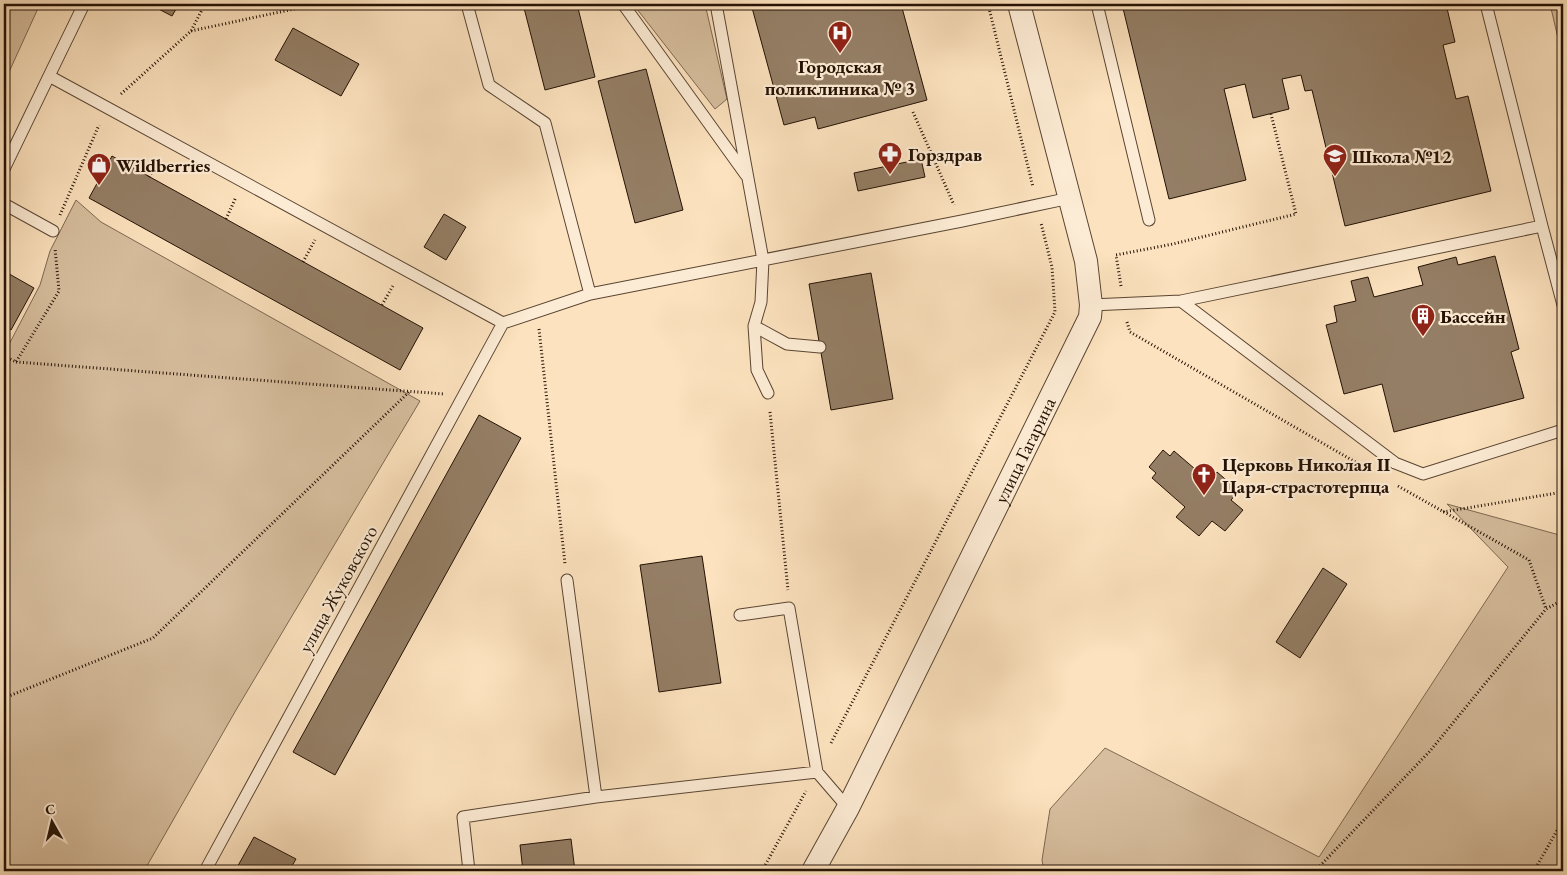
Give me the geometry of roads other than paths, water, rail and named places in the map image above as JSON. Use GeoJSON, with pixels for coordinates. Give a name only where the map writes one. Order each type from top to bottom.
{"type":"FeatureCollection","features":[{"type":"Feature","properties":{"kind":"street","name":"улица Гагарина"},"geometry":{"type":"LineString","coordinates":[[813,871],[848,808],[1090,317],[1091,305],[1086,261],[1019,4]]}},
{"type":"Feature","properties":{"kind":"lane"},"geometry":{"type":"LineString","coordinates":[[4,169],[84,4]]}},
{"type":"Feature","properties":{"kind":"lane"},"geometry":{"type":"LineString","coordinates":[[467,4],[489,85],[545,123],[590,294]]}},
{"type":"Feature","properties":{"kind":"lane"},"geometry":{"type":"LineString","coordinates":[[623,4],[748,178]]}},
{"type":"Feature","properties":{"kind":"lane"},"geometry":{"type":"LineString","coordinates":[[716,4],[763,260],[760,302],[754,326],[757,370],[768,393]]}},
{"type":"Feature","properties":{"kind":"lane"},"geometry":{"type":"LineString","coordinates":[[1097,4],[1149,220]]}},
{"type":"Feature","properties":{"kind":"lane"},"geometry":{"type":"LineString","coordinates":[[1486,4],[1563,305]]}},
{"type":"Feature","properties":{"kind":"lane"},"geometry":{"type":"LineString","coordinates":[[49,76],[503,323],[590,294],[1070,198]]}},
{"type":"Feature","properties":{"kind":"lane"},"geometry":{"type":"LineString","coordinates":[[4,204],[54,232]]}},
{"type":"Feature","properties":{"kind":"lane"},"geometry":{"type":"LineString","coordinates":[[1091,305],[1181,301],[1542,226]]}},
{"type":"Feature","properties":{"kind":"lane"},"geometry":{"type":"LineString","coordinates":[[1181,301],[1395,463],[1423,474],[1563,430]]}},
{"type":"Feature","properties":{"kind":"lane","name":"улица Жуковского"},"geometry":{"type":"LineString","coordinates":[[204,871],[503,323]]}},
{"type":"Feature","properties":{"kind":"lane"},"geometry":{"type":"LineString","coordinates":[[754,326],[787,344],[820,347]]}},
{"type":"Feature","properties":{"kind":"lane"},"geometry":{"type":"LineString","coordinates":[[567,580],[596,798]]}},
{"type":"Feature","properties":{"kind":"lane"},"geometry":{"type":"LineString","coordinates":[[740,615],[789,608],[816,772],[848,808]]}},
{"type":"Feature","properties":{"kind":"lane"},"geometry":{"type":"LineString","coordinates":[[469,871],[463,817],[596,798],[816,772]]}},
{"type":"Feature","properties":{"kind":"place","name":"Городская поликлиника № 3"},"geometry":{"type":"Point","coordinates":[840,54]}},
{"type":"Feature","properties":{"kind":"place","name":"Горздрав"},"geometry":{"type":"Point","coordinates":[890,175]}},
{"type":"Feature","properties":{"kind":"place","name":"Школа №12"},"geometry":{"type":"Point","coordinates":[1335,177]}},
{"type":"Feature","properties":{"kind":"place","name":"Wildberries"},"geometry":{"type":"Point","coordinates":[99,186]}},
{"type":"Feature","properties":{"kind":"place","name":"Бассейн"},"geometry":{"type":"Point","coordinates":[1423,337]}},
{"type":"Feature","properties":{"kind":"place","name":"Церковь Николая II Царя-страстотерпца"},"geometry":{"type":"Point","coordinates":[1204,496]}}]}
